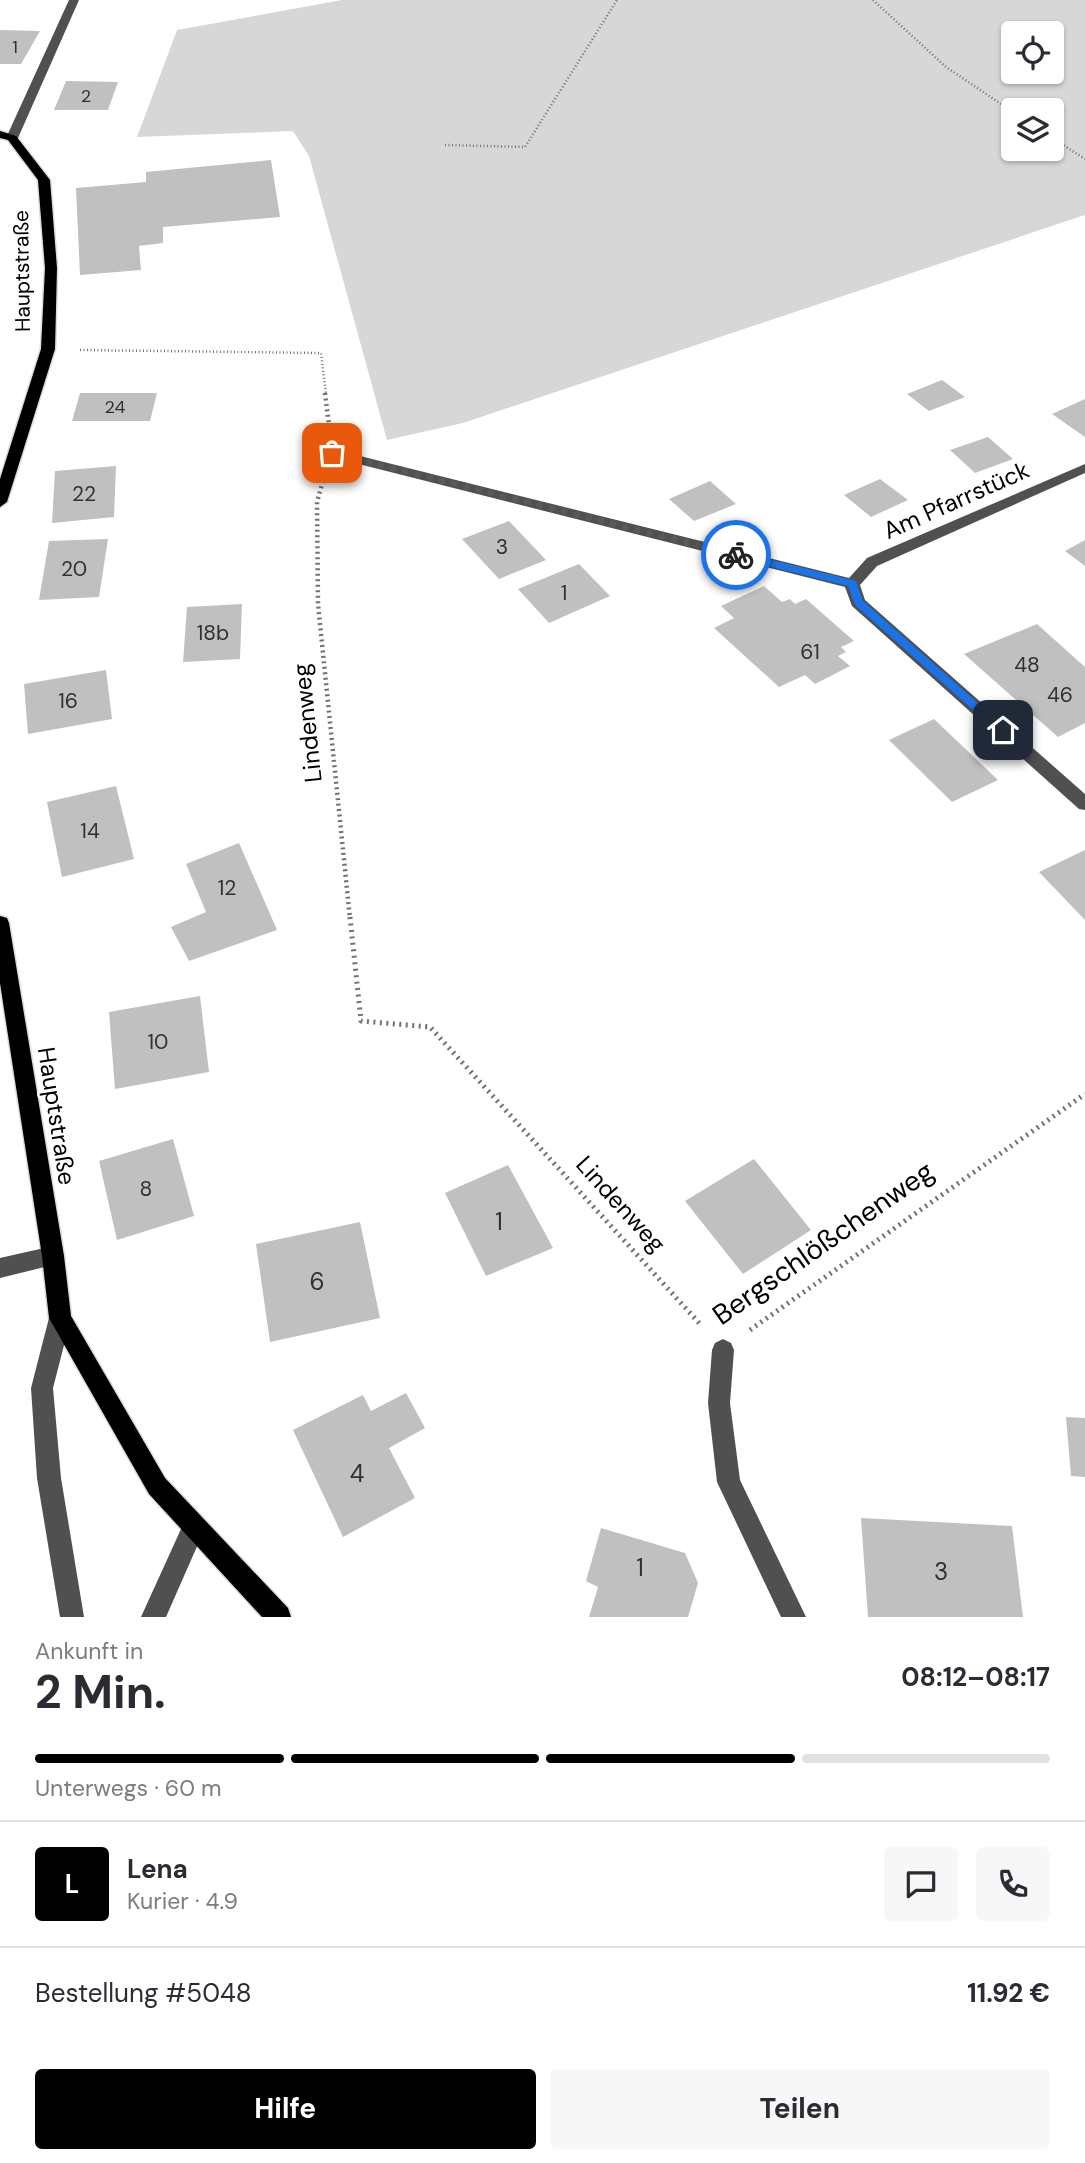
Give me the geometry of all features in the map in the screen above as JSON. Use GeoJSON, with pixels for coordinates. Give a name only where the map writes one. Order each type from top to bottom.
{"type":"FeatureCollection","features":[{"type":"Feature","properties":{"kind":"main road","name":"Hauptstraße"},"geometry":{"type":"LineString","coordinates":[[0,502],[48,349],[51,268],[44,180],[6,136]]}},
{"type":"Feature","properties":{"kind":"main road","name":"Hauptstraße"},"geometry":{"type":"LineString","coordinates":[[0,923],[53,1256],[60,1318]]}},
{"type":"Feature","properties":{"kind":"main road"},"geometry":{"type":"LineString","coordinates":[[60,1318],[157,1486],[279,1617]]}},
{"type":"Feature","properties":{"kind":"street"},"geometry":{"type":"LineString","coordinates":[[6,136],[74,0]]}},
{"type":"Feature","properties":{"kind":"street"},"geometry":{"type":"LineString","coordinates":[[332,453],[852,584],[859,603],[1085,804]]}},
{"type":"Feature","properties":{"kind":"street","name":"Am Pfarrstück"},"geometry":{"type":"LineString","coordinates":[[852,584],[872,562],[1085,468]]}},
{"type":"Feature","properties":{"kind":"street"},"geometry":{"type":"LineString","coordinates":[[0,1268],[53,1256]]}},
{"type":"Feature","properties":{"kind":"street"},"geometry":{"type":"LineString","coordinates":[[60,1318],[42,1388],[49,1478],[72,1617]]}},
{"type":"Feature","properties":{"kind":"street","name":"Bergschlößchenweg"},"geometry":{"type":"LineString","coordinates":[[723,1350],[719,1403],[729,1482],[794,1617]]}},
{"type":"Feature","properties":{"kind":"street"},"geometry":{"type":"LineString","coordinates":[[153,1617],[194,1526]]}},
{"type":"Feature","properties":{"kind":"path"},"geometry":{"type":"LineString","coordinates":[[445,145],[526,148],[617,0]]}},
{"type":"Feature","properties":{"kind":"path"},"geometry":{"type":"LineString","coordinates":[[873,0],[946,67],[1001,104]]}},
{"type":"Feature","properties":{"kind":"path"},"geometry":{"type":"LineString","coordinates":[[1064,146],[1085,159]]}},
{"type":"Feature","properties":{"kind":"path"},"geometry":{"type":"LineString","coordinates":[[48,349],[321,353],[332,453]]}},
{"type":"Feature","properties":{"kind":"path","name":"Lindenweg"},"geometry":{"type":"LineString","coordinates":[[332,453],[317,502],[318,604],[361,1021],[430,1027],[723,1350]]}},
{"type":"Feature","properties":{"kind":"path","name":"Bergschlößchenweg"},"geometry":{"type":"LineString","coordinates":[[723,1350],[1085,1094]]}},
{"type":"Feature","properties":{"kind":"shaded area"},"geometry":{"type":"Polygon","coordinates":[[[342,0],[1085,0],[1085,215],[463,423],[387,440],[309,156],[293,131],[137,137],[177,30],[342,0]]]}},
{"type":"Feature","properties":{"kind":"building"},"geometry":{"type":"Polygon","coordinates":[[[0,30],[40,31],[21,64],[0,64],[0,30]]]}},
{"type":"Feature","properties":{"kind":"building"},"geometry":{"type":"Polygon","coordinates":[[[66,81],[118,82],[108,110],[54,110],[66,81]]]}},
{"type":"Feature","properties":{"kind":"building"},"geometry":{"type":"Polygon","coordinates":[[[271,160],[280,217],[163,227],[163,243],[139,246],[141,270],[80,275],[76,188],[146,182],[146,172],[271,160]]]}},
{"type":"Feature","properties":{"kind":"building"},"geometry":{"type":"Polygon","coordinates":[[[942,380],[965,397],[929,411],[907,394],[942,380]]]}},
{"type":"Feature","properties":{"kind":"building"},"geometry":{"type":"Polygon","coordinates":[[[80,393],[157,393],[150,421],[72,421],[80,393]]]}},
{"type":"Feature","properties":{"kind":"building"},"geometry":{"type":"Polygon","coordinates":[[[1085,399],[1085,437],[1052,414],[1085,399]]]}},
{"type":"Feature","properties":{"kind":"building"},"geometry":{"type":"Polygon","coordinates":[[[988,437],[1013,459],[975,473],[950,450],[988,437]]]}},
{"type":"Feature","properties":{"kind":"building"},"geometry":{"type":"Polygon","coordinates":[[[116,466],[114,517],[52,523],[55,471],[116,466]]]}},
{"type":"Feature","properties":{"kind":"building"},"geometry":{"type":"Polygon","coordinates":[[[880,479],[908,500],[871,517],[844,495],[880,479]]]}},
{"type":"Feature","properties":{"kind":"building"},"geometry":{"type":"Polygon","coordinates":[[[710,481],[736,504],[694,521],[669,499],[710,481]]]}},
{"type":"Feature","properties":{"kind":"building"},"geometry":{"type":"Polygon","coordinates":[[[509,521],[546,560],[499,579],[462,539],[509,521]]]}},
{"type":"Feature","properties":{"kind":"building"},"geometry":{"type":"Polygon","coordinates":[[[108,539],[99,597],[39,600],[49,541],[108,539]]]}},
{"type":"Feature","properties":{"kind":"building"},"geometry":{"type":"Polygon","coordinates":[[[1085,540],[1085,566],[1065,551],[1085,540]]]}},
{"type":"Feature","properties":{"kind":"building"},"geometry":{"type":"Polygon","coordinates":[[[579,564],[610,596],[549,623],[518,589],[579,564]]]}},
{"type":"Feature","properties":{"kind":"building"},"geometry":{"type":"Polygon","coordinates":[[[764,586],[782,602],[790,599],[795,604],[806,599],[854,641],[841,647],[846,652],[838,656],[850,666],[815,684],[805,675],[779,687],[714,628],[734,618],[721,606],[764,586]]]}},
{"type":"Feature","properties":{"kind":"building"},"geometry":{"type":"Polygon","coordinates":[[[242,604],[240,659],[183,662],[187,607],[242,604]]]}},
{"type":"Feature","properties":{"kind":"building"},"geometry":{"type":"Polygon","coordinates":[[[1037,624],[1085,667],[1085,723],[1058,737],[964,654],[1037,624]]]}},
{"type":"Feature","properties":{"kind":"building"},"geometry":{"type":"Polygon","coordinates":[[[106,670],[112,719],[28,734],[24,684],[106,670]]]}},
{"type":"Feature","properties":{"kind":"building"},"geometry":{"type":"Polygon","coordinates":[[[934,719],[998,780],[952,802],[889,740],[934,719]]]}},
{"type":"Feature","properties":{"kind":"building"},"geometry":{"type":"Polygon","coordinates":[[[116,786],[134,859],[62,877],[47,802],[116,786]]]}},
{"type":"Feature","properties":{"kind":"building"},"geometry":{"type":"Polygon","coordinates":[[[239,843],[277,930],[189,961],[171,927],[206,912],[186,864],[239,843]]]}},
{"type":"Feature","properties":{"kind":"building"},"geometry":{"type":"Polygon","coordinates":[[[1085,850],[1085,920],[1039,872],[1085,850]]]}},
{"type":"Feature","properties":{"kind":"building"},"geometry":{"type":"Polygon","coordinates":[[[200,996],[209,1072],[115,1089],[109,1012],[200,996]]]}},
{"type":"Feature","properties":{"kind":"building"},"geometry":{"type":"Polygon","coordinates":[[[173,1139],[194,1216],[117,1240],[99,1161],[173,1139]]]}},
{"type":"Feature","properties":{"kind":"building"},"geometry":{"type":"Polygon","coordinates":[[[754,1159],[811,1230],[743,1274],[685,1201],[754,1159]]]}},
{"type":"Feature","properties":{"kind":"building"},"geometry":{"type":"Polygon","coordinates":[[[508,1165],[553,1248],[486,1276],[445,1193],[508,1165]]]}},
{"type":"Feature","properties":{"kind":"building"},"geometry":{"type":"Polygon","coordinates":[[[360,1222],[380,1318],[270,1342],[256,1244],[360,1222]]]}},
{"type":"Feature","properties":{"kind":"building"},"geometry":{"type":"Polygon","coordinates":[[[406,1393],[425,1428],[389,1448],[415,1498],[343,1537],[293,1430],[363,1395],[371,1411],[406,1393]]]}},
{"type":"Feature","properties":{"kind":"building"},"geometry":{"type":"Polygon","coordinates":[[[1066,1417],[1085,1418],[1085,1477],[1071,1476],[1066,1417]]]}},
{"type":"Feature","properties":{"kind":"building"},"geometry":{"type":"Polygon","coordinates":[[[861,1518],[1012,1526],[1023,1617],[868,1617],[861,1518]]]}},
{"type":"Feature","properties":{"kind":"building"},"geometry":{"type":"Polygon","coordinates":[[[601,1528],[685,1553],[698,1583],[688,1617],[589,1617],[598,1587],[586,1581],[601,1528]]]}},
{"type":"Feature","properties":{"kind":"way so far"},"geometry":{"type":"LineString","coordinates":[[332,453],[736,555]]}},
{"type":"Feature","properties":{"kind":"route"},"geometry":{"type":"LineString","coordinates":[[736,555],[852,584],[859,603],[1003,730]]}}]}
